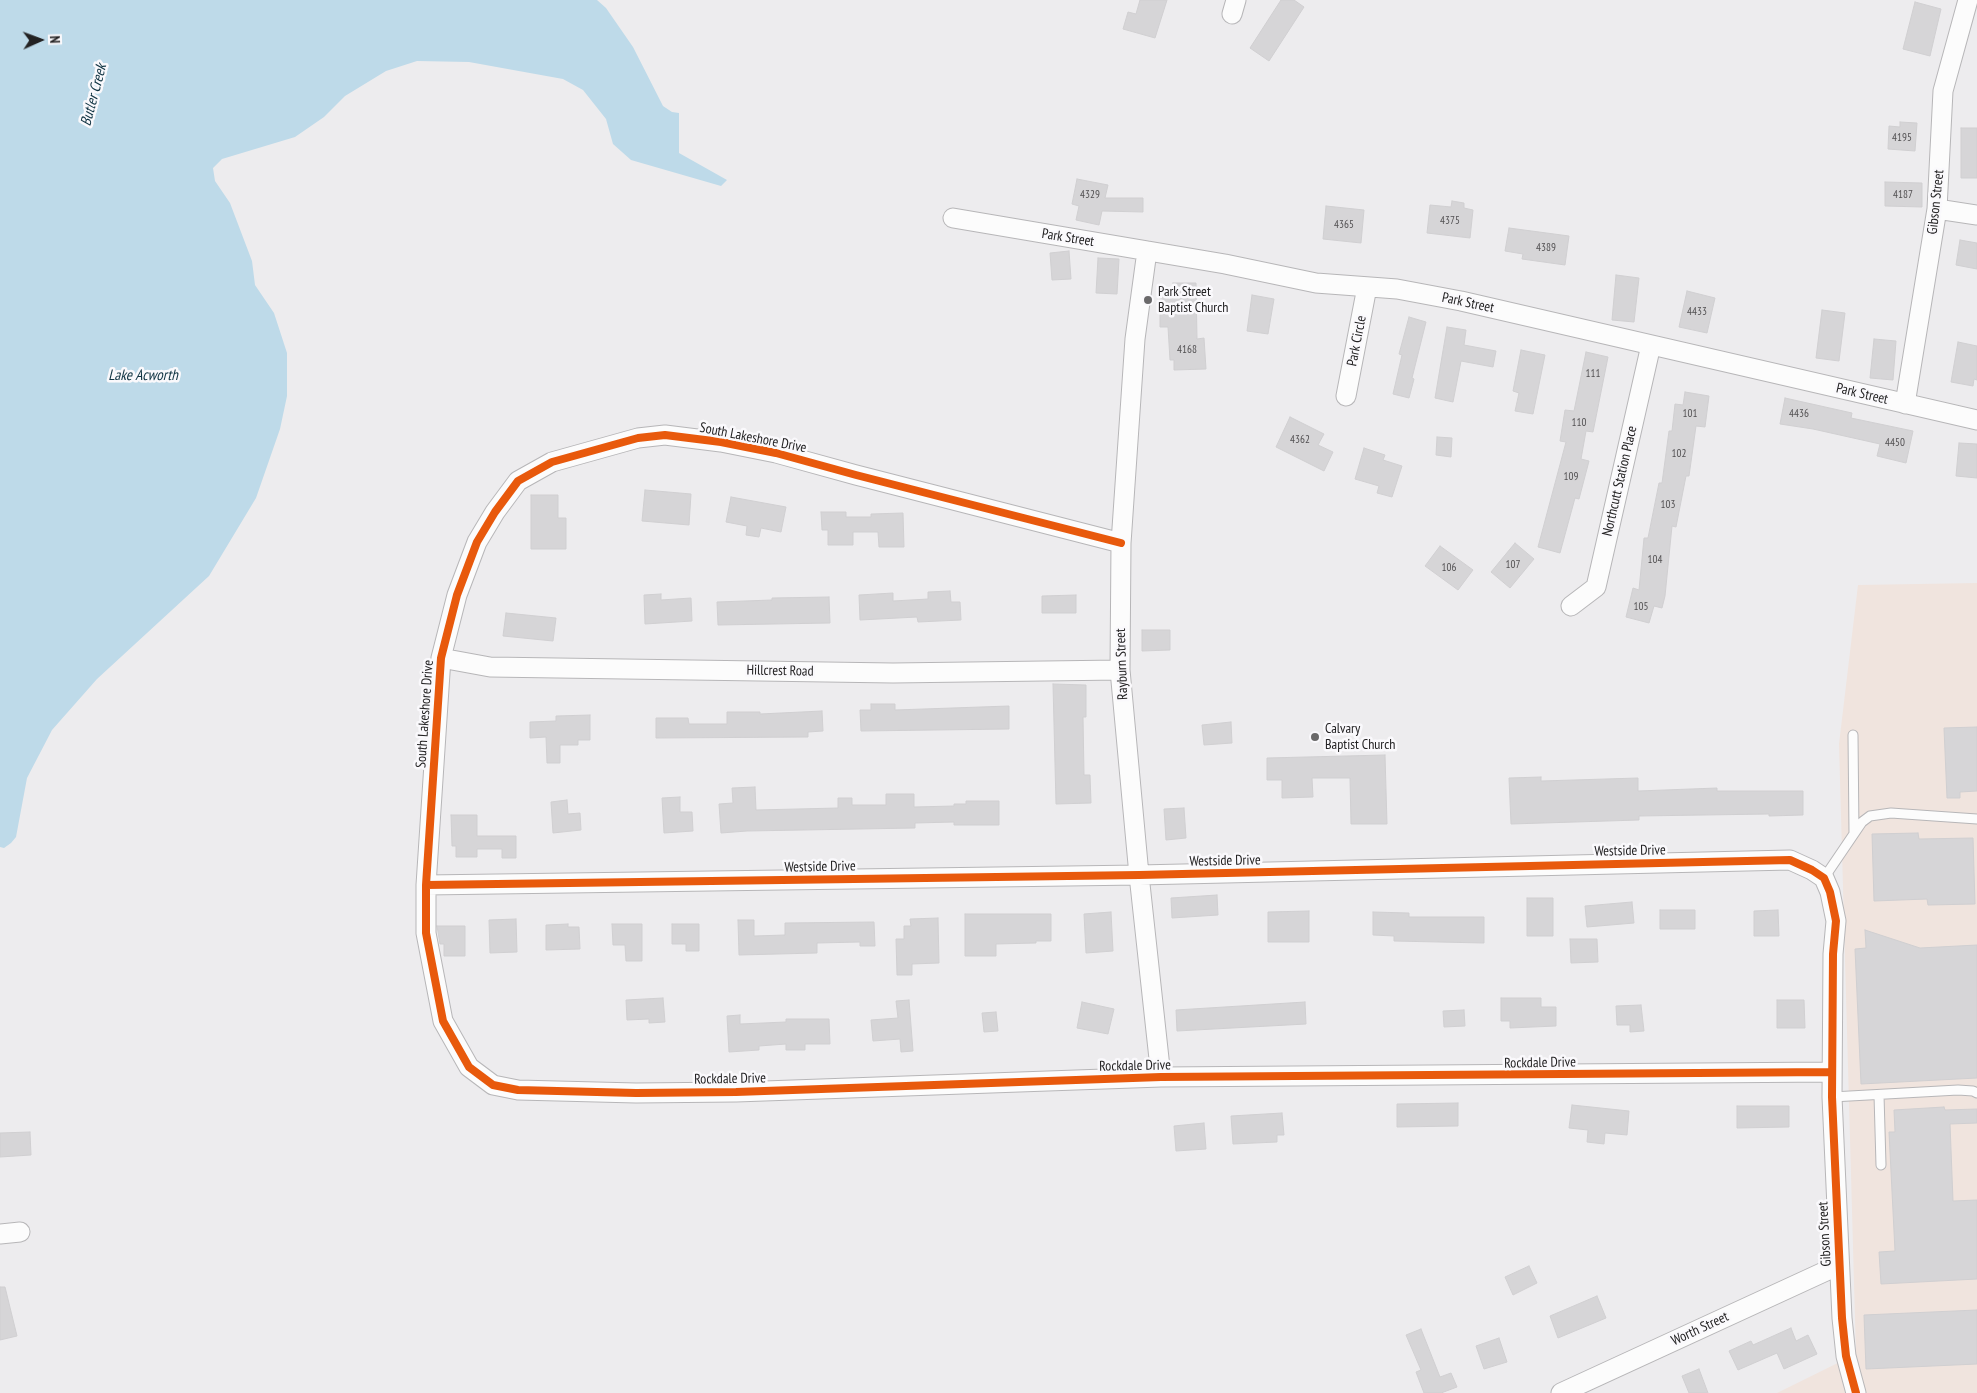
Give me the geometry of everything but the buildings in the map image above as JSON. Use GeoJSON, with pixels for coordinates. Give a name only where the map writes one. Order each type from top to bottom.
{"type":"FeatureCollection","features":[{"type":"Feature","properties":{"kind":"street","name":"Gibson Street"},"geometry":{"type":"LineString","coordinates":[[1905,404],[1938,209],[1943,90],[1968,0]]}},
{"type":"Feature","properties":{"kind":"street"},"geometry":{"type":"LineString","coordinates":[[1938,209],[1977,215]]}},
{"type":"Feature","properties":{"kind":"street","name":"Park Street"},"geometry":{"type":"LineString","coordinates":[[953,218],[1316,282],[1397,289],[1461,301],[1977,420]]}},
{"type":"Feature","properties":{"kind":"street","name":"Rayburn Street"},"geometry":{"type":"LineString","coordinates":[[1147,251],[1134,339],[1121,543],[1120,670],[1139,876],[1161,1077]]}},
{"type":"Feature","properties":{"kind":"street","name":"Park Circle"},"geometry":{"type":"LineString","coordinates":[[1346,396],[1367,287]]}},
{"type":"Feature","properties":{"kind":"street","name":"Northcutt Station Place"},"geometry":{"type":"LineString","coordinates":[[1572,606],[1596,587],[1651,345]]}},
{"type":"Feature","properties":{"kind":"street","name":"South Lakeshore Drive"},"geometry":{"type":"LineString","coordinates":[[458,1046],[444,1021],[426,933],[426,885],[441,658],[457,595],[477,542],[495,512],[518,481],[552,462],[638,438],[665,435],[721,442],[776,453],[1121,543]]}},
{"type":"Feature","properties":{"kind":"street","name":"Hillcrest Road"},"geometry":{"type":"LineString","coordinates":[[441,658],[490,666],[510,667],[893,673],[1120,670]]}},
{"type":"Feature","properties":{"kind":"street","name":"Westside Drive"},"geometry":{"type":"LineString","coordinates":[[426,885],[1139,876],[1790,860],[1824,878]]}},
{"type":"Feature","properties":{"kind":"street"},"geometry":{"type":"LineString","coordinates":[[1824,878],[1830,892],[1836,921],[1833,954],[1831,1072]]}},
{"type":"Feature","properties":{"kind":"street","name":"Rockdale Drive"},"geometry":{"type":"LineString","coordinates":[[458,1046],[470,1067],[493,1085],[518,1090],[560,1092],[736,1092],[1161,1077],[1831,1072]]}},
{"type":"Feature","properties":{"kind":"street","name":"Gibson Street"},"geometry":{"type":"LineString","coordinates":[[1831,1072],[1842,1318],[1846,1356],[1856,1393]]}},
{"type":"Feature","properties":{"kind":"street"},"geometry":{"type":"LineString","coordinates":[[0,1234],[20,1232]]}},
{"type":"Feature","properties":{"kind":"street","name":"Worth Street"},"geometry":{"type":"LineString","coordinates":[[1561,1393],[1839,1266]]}},
{"type":"Feature","properties":{"kind":"lane"},"geometry":{"type":"LineString","coordinates":[[1853,734],[1854,833]]}},
{"type":"Feature","properties":{"kind":"lane"},"geometry":{"type":"LineString","coordinates":[[1824,878],[1862,822],[1870,816],[1891,813],[1977,819]]}},
{"type":"Feature","properties":{"kind":"lane"},"geometry":{"type":"LineString","coordinates":[[1832,1098],[1958,1090],[1974,1091],[1977,1093]]}},
{"type":"Feature","properties":{"kind":"lane"},"geometry":{"type":"LineString","coordinates":[[1879,1095],[1881,1165]]}},
{"type":"Feature","properties":{"kind":"shaded area"},"geometry":{"type":"Polygon","coordinates":[[[1977,583],[1977,1393],[1777,1393],[1856,1354],[1839,744],[1858,585],[1977,583]]]}},
{"type":"Feature","properties":{"kind":"water","name":"Lake Acworth"},"geometry":{"type":"Polygon","coordinates":[[[0,0],[597,0],[606,8],[633,47],[663,106],[672,112],[679,113],[679,153],[727,180],[721,186],[631,160],[613,144],[606,119],[583,90],[563,79],[469,62],[417,61],[386,71],[345,96],[324,117],[295,137],[222,159],[213,168],[215,181],[230,203],[252,261],[255,285],[274,313],[287,353],[287,396],[280,429],[256,498],[209,576],[97,679],[52,730],[27,778],[16,837],[4,848],[0,847],[0,0]]]}},
{"type":"Feature","properties":{"kind":"cycle path"},"geometry":{"type":"LineString","coordinates":[[1121,543],[776,453],[721,442],[665,435],[638,438],[552,462],[518,481],[495,512],[477,542],[457,595],[441,658],[426,885],[426,933],[443,1021],[469,1067],[493,1085],[518,1090],[636,1093],[736,1092],[1161,1077],[1831,1072]]}},
{"type":"Feature","properties":{"kind":"cycle path"},"geometry":{"type":"LineString","coordinates":[[426,885],[1139,875],[1790,860],[1824,878],[1830,892],[1836,921],[1833,954],[1832,1097],[1842,1318],[1846,1356],[1856,1393]]}},
{"type":"Feature","properties":{"kind":"place","name":"Park Street Baptist Church"},"geometry":{"type":"Point","coordinates":[1148,300]}},
{"type":"Feature","properties":{"kind":"place","name":"Calvary Baptist Church"},"geometry":{"type":"Point","coordinates":[1315,737]}},
{"type":"Feature","properties":{"kind":"water label","name":"Butler Creek"},"geometry":{"type":"Point","coordinates":[94,95]}}]}
